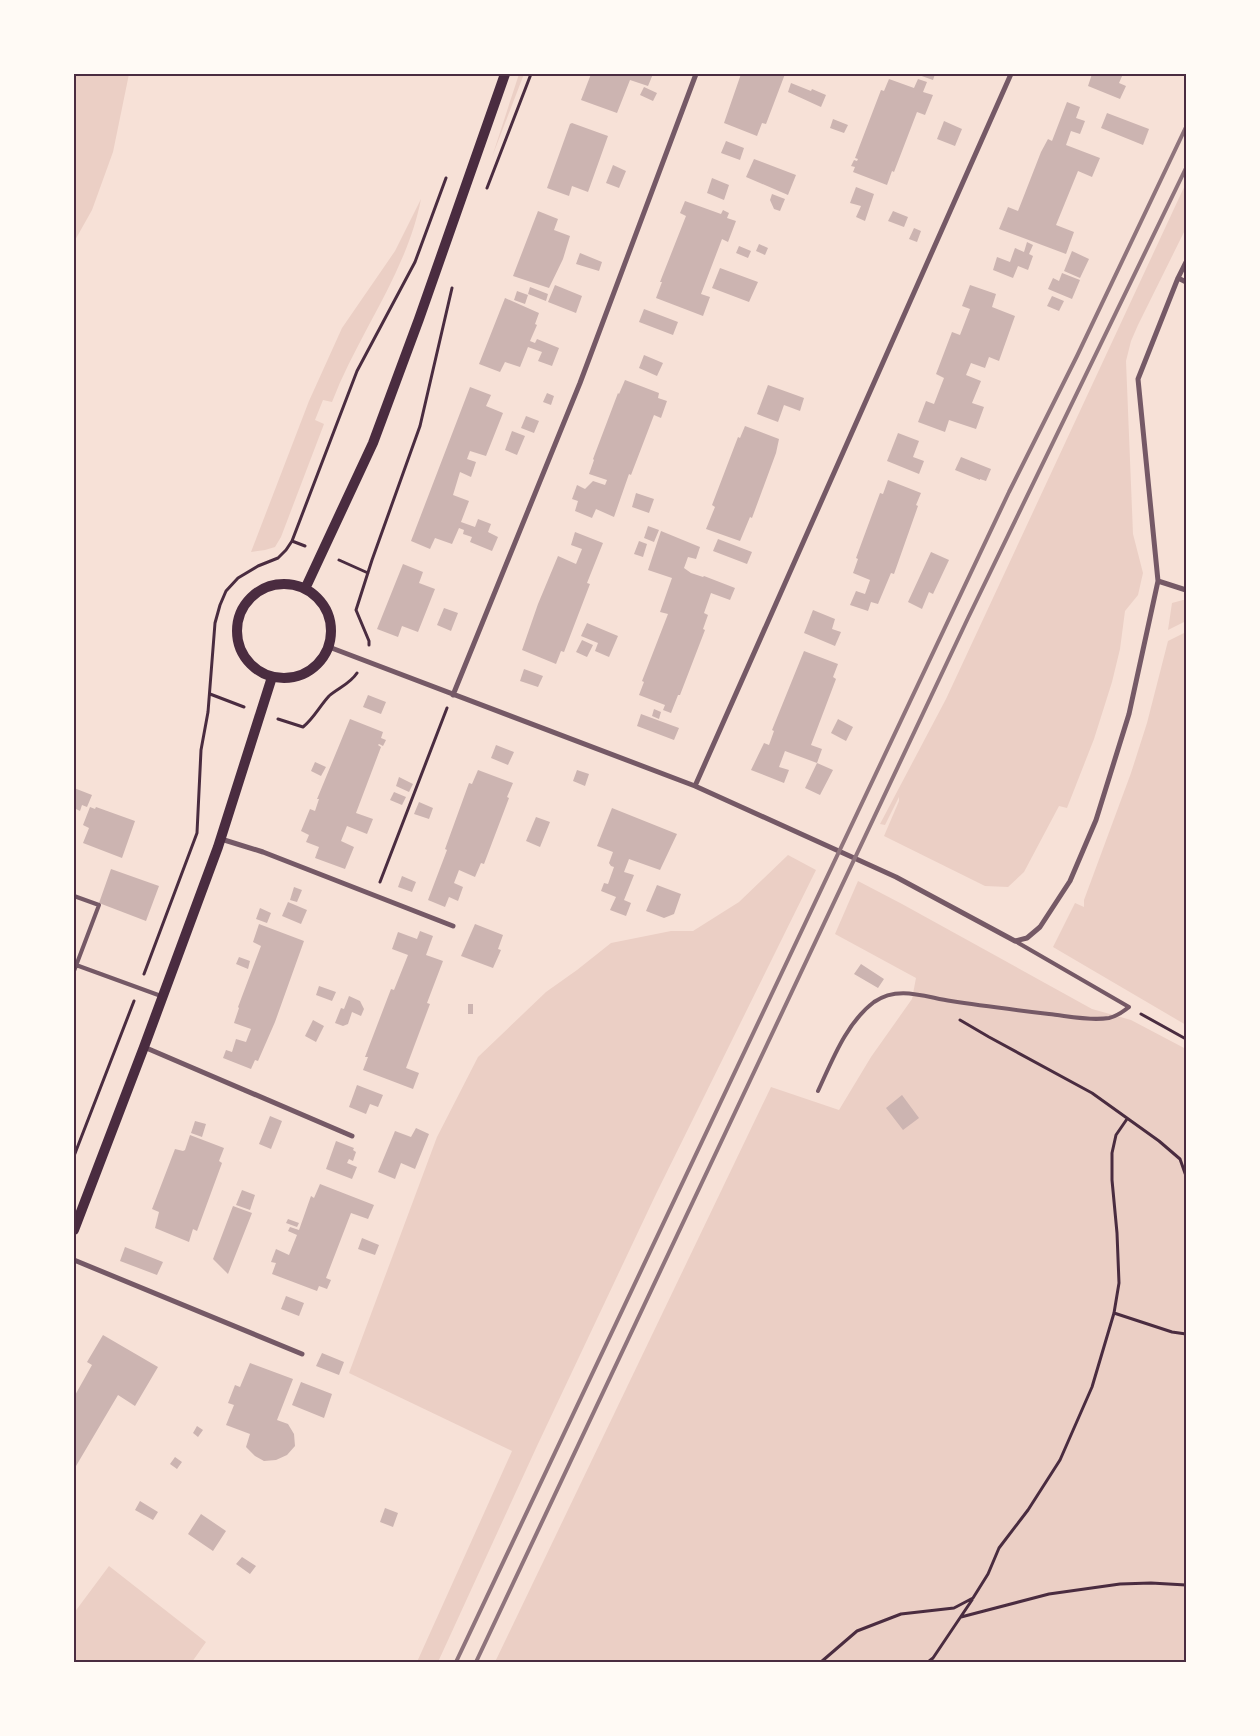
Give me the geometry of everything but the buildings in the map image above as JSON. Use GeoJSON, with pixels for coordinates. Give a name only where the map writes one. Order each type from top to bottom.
{"type":"FeatureCollection","features":[{"type":"Feature","properties":{"kind":"main road"},"geometry":{"type":"LineString","coordinates":[[305,589],[373,442],[506,74]]}},
{"type":"Feature","properties":{"kind":"main road"},"geometry":{"type":"LineString","coordinates":[[286,584],[305,589],[318,599],[328,613],[331,624],[329,647],[322,659],[312,669],[300,676],[286,678],[272,676],[255,668],[242,653],[237,627],[240,615],[251,598],[267,587],[286,584]]}},
{"type":"Feature","properties":{"kind":"main road"},"geometry":{"type":"LineString","coordinates":[[74,1230],[221,840],[272,676]]}},
{"type":"Feature","properties":{"kind":"street"},"geometry":{"type":"LineString","coordinates":[[453,695],[580,383],[696,74]]}},
{"type":"Feature","properties":{"kind":"street"},"geometry":{"type":"LineString","coordinates":[[695,786],[1011,74]]}},
{"type":"Feature","properties":{"kind":"street"},"geometry":{"type":"LineString","coordinates":[[329,647],[695,786],[896,877],[1015,941],[1026,938],[1040,927],[1070,881],[1096,820],[1129,714],[1158,581],[1138,379],[1186,262]]}},
{"type":"Feature","properties":{"kind":"street"},"geometry":{"type":"LineString","coordinates":[[1178,278],[1186,282]]}},
{"type":"Feature","properties":{"kind":"street"},"geometry":{"type":"LineString","coordinates":[[1158,581],[1186,590]]}},
{"type":"Feature","properties":{"kind":"street"},"geometry":{"type":"LineString","coordinates":[[221,840],[263,852],[452,926]]}},
{"type":"Feature","properties":{"kind":"street"},"geometry":{"type":"LineString","coordinates":[[144,1048],[352,1136]]}},
{"type":"Feature","properties":{"kind":"street"},"geometry":{"type":"LineString","coordinates":[[74,1260],[302,1354]]}},
{"type":"Feature","properties":{"kind":"lane"},"geometry":{"type":"LineString","coordinates":[[74,896],[99,905],[74,971]]}},
{"type":"Feature","properties":{"kind":"lane"},"geometry":{"type":"LineString","coordinates":[[818,1091],[840,1045],[861,1014],[873,1002],[884,996],[910,993],[948,1001],[1074,1017],[1102,1018],[1120,1014],[1129,1007],[1015,941]]}},
{"type":"Feature","properties":{"kind":"lane"},"geometry":{"type":"LineString","coordinates":[[75,965],[163,997]]}},
{"type":"Feature","properties":{"kind":"path"},"geometry":{"type":"LineString","coordinates":[[485,194],[531,74]]}},
{"type":"Feature","properties":{"kind":"path"},"geometry":{"type":"LineString","coordinates":[[74,1156],[195,839],[201,750],[210,694],[215,623],[226,591],[238,578],[258,566],[278,558],[292,541],[357,372],[415,262],[448,174]]}},
{"type":"Feature","properties":{"kind":"path"},"geometry":{"type":"LineString","coordinates":[[210,694],[303,727],[314,718],[322,704],[332,694],[353,680],[366,661],[369,641],[356,610],[420,426],[452,287]]}},
{"type":"Feature","properties":{"kind":"path"},"geometry":{"type":"LineString","coordinates":[[374,896],[453,695]]}},
{"type":"Feature","properties":{"kind":"path"},"geometry":{"type":"LineString","coordinates":[[948,1001],[955,1017],[989,1038],[1092,1093],[1160,1140],[1180,1159],[1186,1176]]}},
{"type":"Feature","properties":{"kind":"path"},"geometry":{"type":"LineString","coordinates":[[1129,1007],[1186,1039]]}},
{"type":"Feature","properties":{"kind":"path"},"geometry":{"type":"LineString","coordinates":[[928,1662],[933,1658],[961,1617],[988,1574],[1000,1548],[1028,1510],[1060,1460],[1092,1387],[1114,1313],[1119,1283],[1112,1153],[1116,1135],[1127,1119]]}},
{"type":"Feature","properties":{"kind":"path"},"geometry":{"type":"LineString","coordinates":[[1114,1313],[1172,1332],[1186,1334]]}},
{"type":"Feature","properties":{"kind":"path"},"geometry":{"type":"LineString","coordinates":[[961,1617],[1049,1594],[1120,1584],[1186,1585]]}},
{"type":"Feature","properties":{"kind":"path"},"geometry":{"type":"LineString","coordinates":[[821,1662],[857,1631],[901,1614],[954,1608],[973,1598]]}},
{"type":"Feature","properties":{"kind":"shaded area"},"geometry":{"type":"Polygon","coordinates":[[[74,74],[129,74],[113,152],[92,210],[74,242],[74,74]]]}},
{"type":"Feature","properties":{"kind":"shaded area"},"geometry":{"type":"Polygon","coordinates":[[[519,74],[524,74],[492,157],[519,74]]]}},
{"type":"Feature","properties":{"kind":"shaded area"},"geometry":{"type":"Polygon","coordinates":[[[1186,183],[1186,228],[1138,325],[1131,341],[1126,361],[1133,534],[1143,573],[1138,595],[1125,611],[1120,649],[1112,682],[1094,739],[1067,808],[1059,806],[1024,872],[1008,887],[985,886],[884,836],[899,797],[885,825],[880,824],[946,699],[1186,183]]]}},
{"type":"Feature","properties":{"kind":"shaded area"},"geometry":{"type":"Polygon","coordinates":[[[421,199],[405,252],[394,277],[355,352],[332,402],[323,400],[315,420],[324,424],[281,537],[275,547],[251,552],[309,401],[342,328],[395,251],[421,199]]]}},
{"type":"Feature","properties":{"kind":"shaded area"},"geometry":{"type":"Polygon","coordinates":[[[1186,600],[1186,621],[1168,630],[1172,603],[1186,600]]]}},
{"type":"Feature","properties":{"kind":"shaded area"},"geometry":{"type":"Polygon","coordinates":[[[1186,632],[1186,1025],[1053,947],[1075,903],[1084,907],[1084,900],[1131,773],[1147,723],[1168,641],[1186,632]]]}},
{"type":"Feature","properties":{"kind":"shaded area"},"geometry":{"type":"Polygon","coordinates":[[[788,855],[816,870],[656,1194],[438,1662],[417,1662],[512,1451],[349,1373],[437,1137],[478,1057],[546,992],[611,943],[671,931],[693,931],[739,902],[788,855]]]}},
{"type":"Feature","properties":{"kind":"shaded area"},"geometry":{"type":"Polygon","coordinates":[[[858,881],[1092,1009],[1131,1020],[1186,1049],[1186,1662],[495,1662],[771,1087],[839,1110],[871,1057],[912,999],[916,978],[835,934],[858,881]]]}},
{"type":"Feature","properties":{"kind":"shaded area"},"geometry":{"type":"Polygon","coordinates":[[[109,1566],[206,1642],[192,1662],[74,1662],[74,1613],[109,1566]]]}},
{"type":"Feature","properties":{"kind":"railway"},"geometry":{"type":"LineString","coordinates":[[456,1662],[1009,492],[1077,356],[1186,127]]}},
{"type":"Feature","properties":{"kind":"railway"},"geometry":{"type":"LineString","coordinates":[[476,1662],[968,618],[1186,168]]}}]}
